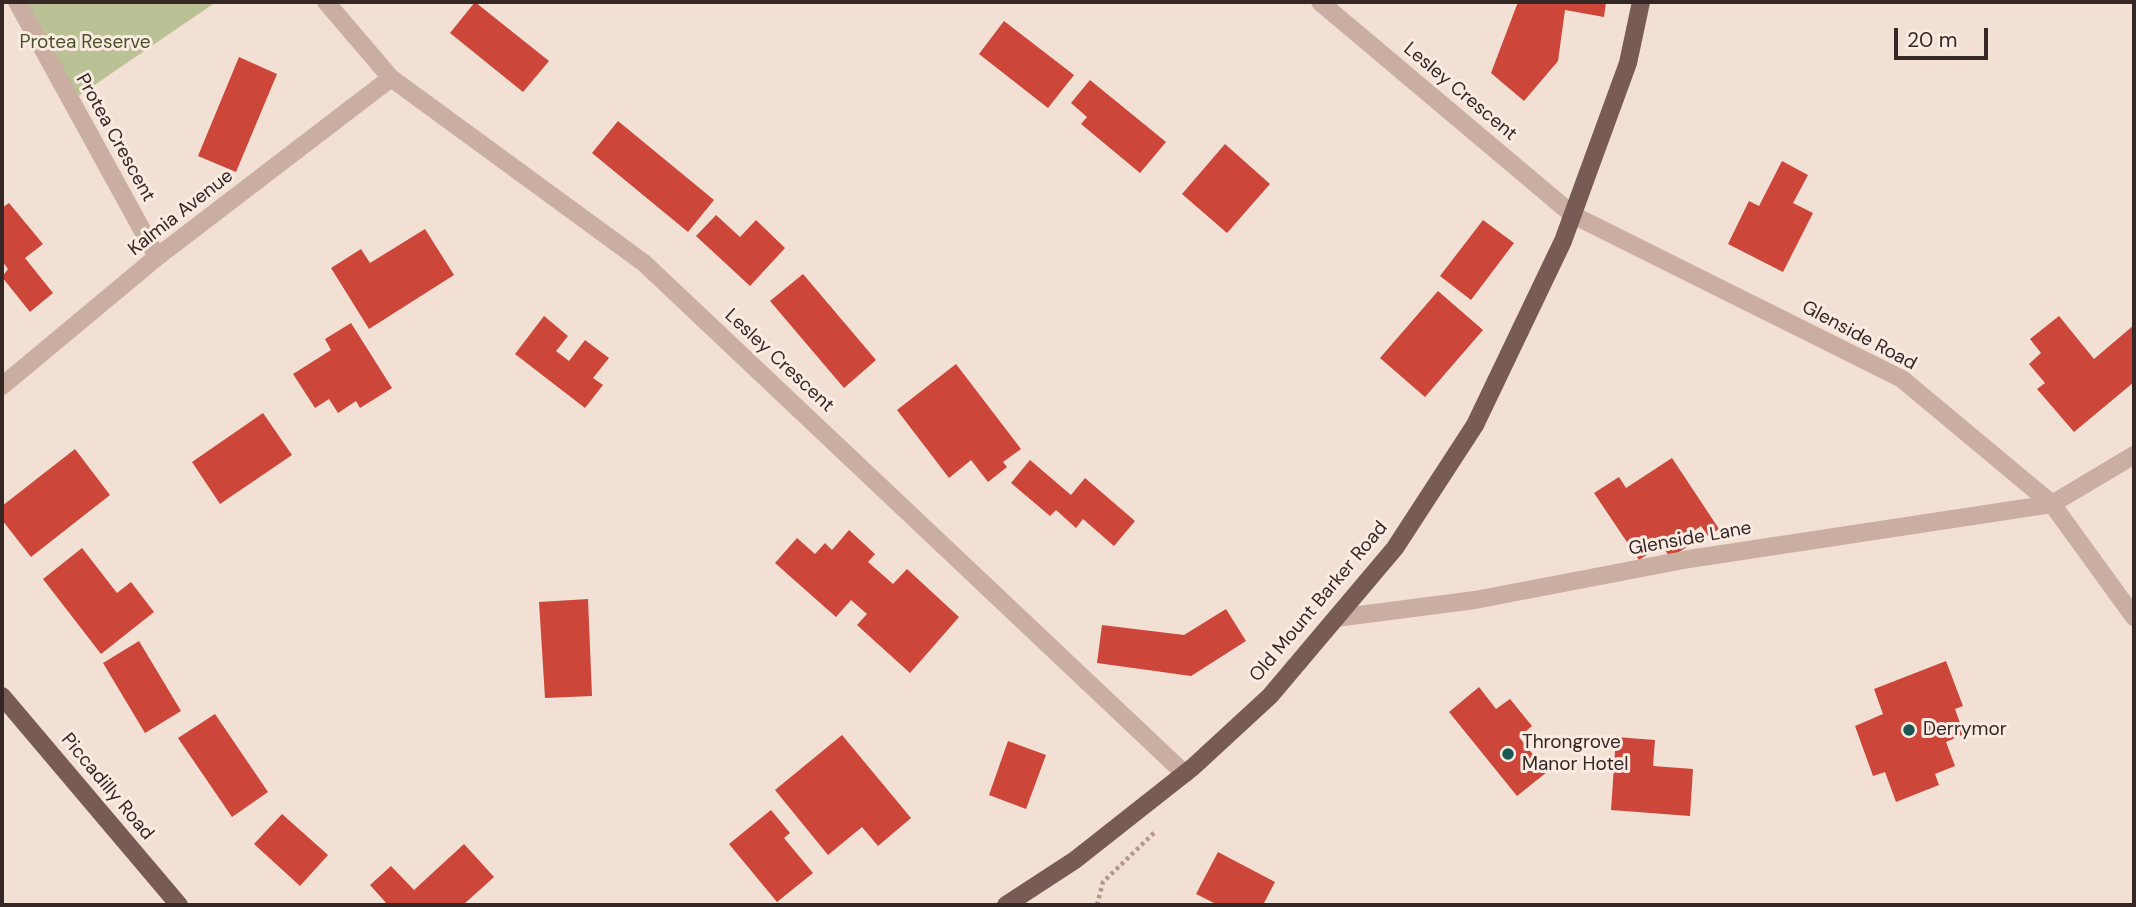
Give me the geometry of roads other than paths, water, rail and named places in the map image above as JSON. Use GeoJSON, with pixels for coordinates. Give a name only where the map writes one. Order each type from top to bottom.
{"type":"FeatureCollection","features":[{"type":"Feature","properties":{"kind":"main road","name":"Old Mount Barker Road"},"geometry":{"type":"LineString","coordinates":[[1006,905],[1075,860],[1185,774],[1270,696],[1395,548],[1475,425],[1573,215],[1628,63],[1641,2]]}},
{"type":"Feature","properties":{"kind":"main road","name":"Piccadilly Road"},"geometry":{"type":"LineString","coordinates":[[2,696],[179,905]]}},
{"type":"Feature","properties":{"kind":"street","name":"Protea Crescent"},"geometry":{"type":"LineString","coordinates":[[17,2],[156,257]]}},
{"type":"Feature","properties":{"kind":"street","name":"Lesley Crescent"},"geometry":{"type":"LineString","coordinates":[[326,2],[391,78],[644,263],[1185,774]]}},
{"type":"Feature","properties":{"kind":"street","name":"Lesley Crescent"},"geometry":{"type":"LineString","coordinates":[[1320,2],[1573,215]]}},
{"type":"Feature","properties":{"kind":"street","name":"Kalmia Avenue"},"geometry":{"type":"LineString","coordinates":[[2,386],[156,257],[391,78]]}},
{"type":"Feature","properties":{"kind":"street","name":"Glenside Road"},"geometry":{"type":"LineString","coordinates":[[1573,215],[1902,379],[2052,504],[2134,617]]}},
{"type":"Feature","properties":{"kind":"street"},"geometry":{"type":"LineString","coordinates":[[2052,504],[2134,455]]}},
{"type":"Feature","properties":{"kind":"street","name":"Glenside Lane"},"geometry":{"type":"LineString","coordinates":[[1336,618],[1475,600],[1689,559],[2052,504]]}},
{"type":"Feature","properties":{"kind":"place","name":"Derrymor"},"geometry":{"type":"Point","coordinates":[1909,730]}},
{"type":"Feature","properties":{"kind":"place","name":"Throngrove Manor Hotel"},"geometry":{"type":"Point","coordinates":[1508,754]}},
{"type":"Feature","properties":{"kind":"park label","name":"Protea Reserve"},"geometry":{"type":"Point","coordinates":[85,43]}}]}
